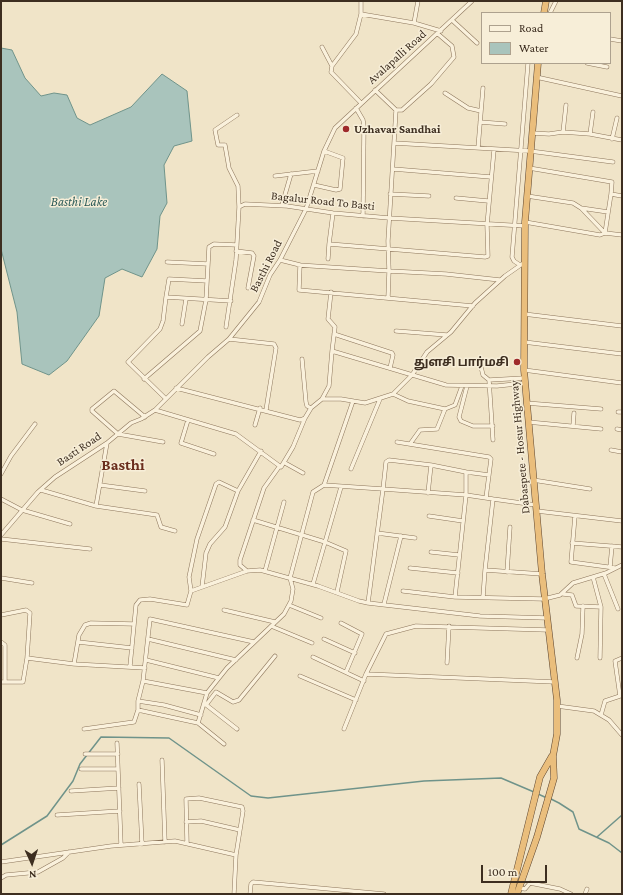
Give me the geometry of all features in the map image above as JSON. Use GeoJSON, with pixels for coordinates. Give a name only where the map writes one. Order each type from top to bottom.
{"type":"FeatureCollection","features":[{"type":"Feature","properties":{"kind":"highway"},"geometry":{"type":"LineString","coordinates":[[544,12],[546,1]]}},
{"type":"Feature","properties":{"kind":"highway","name":"Dabaspete - Hosur Highway"},"geometry":{"type":"LineString","coordinates":[[511,894],[524,847],[530,813],[540,777],[552,756],[557,734],[555,682],[544,598],[524,380],[522,263],[538,64]]}},
{"type":"Feature","properties":{"kind":"highway","name":"Dabaspete - Hosur Highway"},"geometry":{"type":"LineString","coordinates":[[518,891],[554,778],[552,756]]}},
{"type":"Feature","properties":{"kind":"highway"},"geometry":{"type":"LineString","coordinates":[[524,847],[532,849]]}},
{"type":"Feature","properties":{"kind":"street"},"geometry":{"type":"LineString","coordinates":[[332,66],[356,34],[361,14],[361,1]]}},
{"type":"Feature","properties":{"kind":"street"},"geometry":{"type":"LineString","coordinates":[[414,23],[418,1]]}},
{"type":"Feature","properties":{"kind":"street","name":"Avalapalli Road"},"geometry":{"type":"LineString","coordinates":[[335,128],[375,90],[453,21],[472,1]]}},
{"type":"Feature","properties":{"kind":"street"},"geometry":{"type":"LineString","coordinates":[[550,12],[556,1]]}},
{"type":"Feature","properties":{"kind":"street"},"geometry":{"type":"LineString","coordinates":[[361,14],[414,23],[439,32],[452,46],[454,57],[431,84],[402,110],[396,110],[375,90]]}},
{"type":"Feature","properties":{"kind":"street"},"geometry":{"type":"LineString","coordinates":[[453,21],[477,43]]}},
{"type":"Feature","properties":{"kind":"street"},"geometry":{"type":"LineString","coordinates":[[611,39],[622,42]]}},
{"type":"Feature","properties":{"kind":"street"},"geometry":{"type":"LineString","coordinates":[[322,47],[332,66],[333,76],[361,103]]}},
{"type":"Feature","properties":{"kind":"street"},"geometry":{"type":"LineString","coordinates":[[522,263],[514,261],[512,257],[528,64]]}},
{"type":"Feature","properties":{"kind":"street"},"geometry":{"type":"LineString","coordinates":[[592,64],[607,67]]}},
{"type":"Feature","properties":{"kind":"street"},"geometry":{"type":"LineString","coordinates":[[536,77],[622,96]]}},
{"type":"Feature","properties":{"kind":"street"},"geometry":{"type":"LineString","coordinates":[[478,148],[483,88]]}},
{"type":"Feature","properties":{"kind":"street"},"geometry":{"type":"LineString","coordinates":[[445,93],[468,108],[481,111]]}},
{"type":"Feature","properties":{"kind":"street"},"geometry":{"type":"LineString","coordinates":[[563,132],[566,105]]}},
{"type":"Feature","properties":{"kind":"street"},"geometry":{"type":"LineString","coordinates":[[356,108],[363,120],[364,126],[363,216]]}},
{"type":"Feature","properties":{"kind":"street"},"geometry":{"type":"LineString","coordinates":[[388,298],[390,194],[393,169],[396,110]]}},
{"type":"Feature","properties":{"kind":"street"},"geometry":{"type":"LineString","coordinates":[[590,134],[593,112]]}},
{"type":"Feature","properties":{"kind":"street"},"geometry":{"type":"LineString","coordinates":[[226,327],[231,301],[236,251],[239,207],[238,186],[229,168],[225,145],[218,145],[215,130],[237,115]]}},
{"type":"Feature","properties":{"kind":"street"},"geometry":{"type":"LineString","coordinates":[[612,139],[617,118]]}},
{"type":"Feature","properties":{"kind":"street"},"geometry":{"type":"LineString","coordinates":[[480,122],[505,124]]}},
{"type":"Feature","properties":{"kind":"street","name":"Basthi Road"},"geometry":{"type":"LineString","coordinates":[[176,388],[230,339],[259,302],[270,275],[280,260],[306,209],[324,151],[335,128]]}},
{"type":"Feature","properties":{"kind":"street"},"geometry":{"type":"LineString","coordinates":[[532,133],[549,134],[563,132],[590,134],[622,140]]}},
{"type":"Feature","properties":{"kind":"street"},"geometry":{"type":"LineString","coordinates":[[394,143],[494,150],[520,150],[613,162]]}},
{"type":"Feature","properties":{"kind":"street"},"geometry":{"type":"LineString","coordinates":[[329,244],[388,248],[485,258],[488,256],[488,201],[494,150]]}},
{"type":"Feature","properties":{"kind":"street"},"geometry":{"type":"LineString","coordinates":[[314,185],[336,190],[340,189],[343,158],[324,151]]}},
{"type":"Feature","properties":{"kind":"street"},"geometry":{"type":"LineString","coordinates":[[529,168],[612,182],[605,233]]}},
{"type":"Feature","properties":{"kind":"street"},"geometry":{"type":"LineString","coordinates":[[393,169],[491,177]]}},
{"type":"Feature","properties":{"kind":"street"},"geometry":{"type":"LineString","coordinates":[[275,176],[318,171]]}},
{"type":"Feature","properties":{"kind":"street"},"geometry":{"type":"LineString","coordinates":[[282,205],[291,174]]}},
{"type":"Feature","properties":{"kind":"street"},"geometry":{"type":"LineString","coordinates":[[390,194],[429,196]]}},
{"type":"Feature","properties":{"kind":"street"},"geometry":{"type":"LineString","coordinates":[[611,194],[622,196]]}},
{"type":"Feature","properties":{"kind":"street"},"geometry":{"type":"LineString","coordinates":[[527,196],[573,203],[581,208],[605,233]]}},
{"type":"Feature","properties":{"kind":"street"},"geometry":{"type":"LineString","coordinates":[[456,198],[488,201]]}},
{"type":"Feature","properties":{"kind":"street","name":"Bagalur Road To Basti"},"geometry":{"type":"LineString","coordinates":[[239,207],[245,204],[282,205],[363,216],[487,225],[514,226],[525,224],[600,235],[605,233],[622,235]]}},
{"type":"Feature","properties":{"kind":"street"},"geometry":{"type":"LineString","coordinates":[[581,208],[608,212]]}},
{"type":"Feature","properties":{"kind":"street"},"geometry":{"type":"LineString","coordinates":[[328,259],[333,213]]}},
{"type":"Feature","properties":{"kind":"street"},"geometry":{"type":"LineString","coordinates":[[144,379],[198,333],[206,300],[209,247],[214,244],[236,245]]}},
{"type":"Feature","properties":{"kind":"street"},"geometry":{"type":"LineString","coordinates":[[236,251],[252,253],[254,256],[248,288]]}},
{"type":"Feature","properties":{"kind":"street"},"geometry":{"type":"LineString","coordinates":[[280,260],[298,265],[446,274],[500,280]]}},
{"type":"Feature","properties":{"kind":"street"},"geometry":{"type":"LineString","coordinates":[[167,262],[208,264]]}},
{"type":"Feature","properties":{"kind":"street"},"geometry":{"type":"LineString","coordinates":[[322,399],[353,400],[365,403],[393,394],[412,375],[427,352],[447,335],[473,306],[500,280],[522,263]]}},
{"type":"Feature","properties":{"kind":"street"},"geometry":{"type":"LineString","coordinates":[[298,265],[300,265],[299,290],[473,306]]}},
{"type":"Feature","properties":{"kind":"street"},"geometry":{"type":"LineString","coordinates":[[165,398],[128,362],[160,329],[163,321],[169,279],[207,281]]}},
{"type":"Feature","properties":{"kind":"street"},"geometry":{"type":"LineString","coordinates":[[247,571],[240,562],[264,488],[279,467],[283,466],[285,463],[305,418],[311,408],[322,399],[329,386],[335,326],[328,319],[331,292]]}},
{"type":"Feature","properties":{"kind":"street"},"geometry":{"type":"LineString","coordinates":[[166,297],[231,301]]}},
{"type":"Feature","properties":{"kind":"street"},"geometry":{"type":"LineString","coordinates":[[182,324],[186,299]]}},
{"type":"Feature","properties":{"kind":"street"},"geometry":{"type":"LineString","coordinates":[[524,314],[622,326]]}},
{"type":"Feature","properties":{"kind":"street"},"geometry":{"type":"LineString","coordinates":[[396,331],[447,335]]}},
{"type":"Feature","properties":{"kind":"street"},"geometry":{"type":"LineString","coordinates":[[334,334],[392,353],[393,355],[390,368]]}},
{"type":"Feature","properties":{"kind":"street"},"geometry":{"type":"LineString","coordinates":[[230,339],[274,344],[276,348],[266,410]]}},
{"type":"Feature","properties":{"kind":"street"},"geometry":{"type":"LineString","coordinates":[[523,342],[622,354]]}},
{"type":"Feature","properties":{"kind":"street"},"geometry":{"type":"LineString","coordinates":[[332,351],[412,375],[419,375],[446,385],[490,386],[524,380]]}},
{"type":"Feature","properties":{"kind":"street"},"geometry":{"type":"LineString","coordinates":[[302,359],[306,402],[307,406],[311,408]]}},
{"type":"Feature","properties":{"kind":"street"},"geometry":{"type":"LineString","coordinates":[[480,367],[483,375],[489,380],[524,380]]}},
{"type":"Feature","properties":{"kind":"street"},"geometry":{"type":"LineString","coordinates":[[524,370],[622,382]]}},
{"type":"Feature","properties":{"kind":"street"},"geometry":{"type":"LineString","coordinates":[[489,380],[494,440]]}},
{"type":"Feature","properties":{"kind":"street"},"geometry":{"type":"LineString","coordinates":[[393,394],[408,401],[445,409],[455,405],[462,386]]}},
{"type":"Feature","properties":{"kind":"street"},"geometry":{"type":"LineString","coordinates":[[467,386],[459,417],[461,422],[473,426],[492,426]]}},
{"type":"Feature","properties":{"kind":"street"},"geometry":{"type":"LineString","coordinates":[[176,388],[260,408],[300,420],[305,418]]}},
{"type":"Feature","properties":{"kind":"street","name":"Basti Road"},"geometry":{"type":"LineString","coordinates":[[1,534],[41,490],[78,460],[107,443],[131,423],[145,417],[155,410],[176,388]]}},
{"type":"Feature","properties":{"kind":"street"},"geometry":{"type":"LineString","coordinates":[[145,417],[118,392],[111,392],[93,407],[92,411],[118,434],[163,442]]}},
{"type":"Feature","properties":{"kind":"street"},"geometry":{"type":"LineString","coordinates":[[351,469],[380,398]]}},
{"type":"Feature","properties":{"kind":"street"},"geometry":{"type":"LineString","coordinates":[[198,723],[205,705],[207,693],[236,660],[284,614],[289,605],[293,589],[290,578],[313,492],[324,485],[353,400]]}},
{"type":"Feature","properties":{"kind":"street"},"geometry":{"type":"LineString","coordinates":[[526,403],[601,409]]}},
{"type":"Feature","properties":{"kind":"street"},"geometry":{"type":"LineString","coordinates":[[254,425],[260,408]]}},
{"type":"Feature","properties":{"kind":"street"},"geometry":{"type":"LineString","coordinates":[[410,444],[420,430],[437,429],[445,409]]}},
{"type":"Feature","properties":{"kind":"street"},"geometry":{"type":"LineString","coordinates":[[155,410],[236,434],[279,467]]}},
{"type":"Feature","properties":{"kind":"street"},"geometry":{"type":"LineString","coordinates":[[573,426],[574,413]]}},
{"type":"Feature","properties":{"kind":"street"},"geometry":{"type":"LineString","coordinates":[[188,420],[181,443],[214,454]]}},
{"type":"Feature","properties":{"kind":"street"},"geometry":{"type":"LineString","coordinates":[[528,422],[601,429]]}},
{"type":"Feature","properties":{"kind":"street"},"geometry":{"type":"LineString","coordinates":[[1,474],[11,456],[35,424]]}},
{"type":"Feature","properties":{"kind":"street"},"geometry":{"type":"LineString","coordinates":[[617,429],[622,430]]}},
{"type":"Feature","properties":{"kind":"street"},"geometry":{"type":"LineString","coordinates":[[397,442],[489,457],[489,475],[486,498]]}},
{"type":"Feature","properties":{"kind":"street"},"geometry":{"type":"LineString","coordinates":[[96,506],[107,443]]}},
{"type":"Feature","properties":{"kind":"street"},"geometry":{"type":"LineString","coordinates":[[611,450],[622,452]]}},
{"type":"Feature","properties":{"kind":"street"},"geometry":{"type":"LineString","coordinates":[[202,587],[206,553],[210,544],[225,527],[238,491],[261,452]]}},
{"type":"Feature","properties":{"kind":"street"},"geometry":{"type":"LineString","coordinates":[[368,603],[387,461],[431,465],[489,475]]}},
{"type":"Feature","properties":{"kind":"street"},"geometry":{"type":"LineString","coordinates":[[285,463],[303,473]]}},
{"type":"Feature","properties":{"kind":"street"},"geometry":{"type":"LineString","coordinates":[[428,493],[431,465]]}},
{"type":"Feature","properties":{"kind":"street"},"geometry":{"type":"LineString","coordinates":[[456,597],[466,495],[466,472]]}},
{"type":"Feature","properties":{"kind":"street"},"geometry":{"type":"LineString","coordinates":[[533,480],[590,489]]}},
{"type":"Feature","properties":{"kind":"street"},"geometry":{"type":"LineString","coordinates":[[130,666],[136,605],[140,600],[150,599],[187,605],[191,591],[189,577],[197,539],[216,484],[219,482],[238,491]]}},
{"type":"Feature","properties":{"kind":"street"},"geometry":{"type":"LineString","coordinates":[[100,485],[145,491]]}},
{"type":"Feature","properties":{"kind":"street"},"geometry":{"type":"LineString","coordinates":[[324,485],[466,495],[575,516],[622,521]]}},
{"type":"Feature","properties":{"kind":"street"},"geometry":{"type":"LineString","coordinates":[[313,584],[341,487]]}},
{"type":"Feature","properties":{"kind":"street"},"geometry":{"type":"LineString","coordinates":[[41,490],[96,506],[157,514],[161,527],[176,531]]}},
{"type":"Feature","properties":{"kind":"street"},"geometry":{"type":"LineString","coordinates":[[1,499],[22,510],[70,524]]}},
{"type":"Feature","properties":{"kind":"street"},"geometry":{"type":"LineString","coordinates":[[483,598],[493,499]]}},
{"type":"Feature","properties":{"kind":"street"},"geometry":{"type":"LineString","coordinates":[[265,571],[284,502]]}},
{"type":"Feature","properties":{"kind":"street"},"geometry":{"type":"LineString","coordinates":[[429,516],[463,521]]}},
{"type":"Feature","properties":{"kind":"street"},"geometry":{"type":"LineString","coordinates":[[575,516],[571,563],[616,568]]}},
{"type":"Feature","properties":{"kind":"street"},"geometry":{"type":"LineString","coordinates":[[253,520],[325,542],[346,551],[337,592]]}},
{"type":"Feature","properties":{"kind":"street"},"geometry":{"type":"LineString","coordinates":[[508,572],[510,527]]}},
{"type":"Feature","properties":{"kind":"street"},"geometry":{"type":"LineString","coordinates":[[377,533],[415,538]]}},
{"type":"Feature","properties":{"kind":"street"},"geometry":{"type":"LineString","coordinates":[[384,604],[401,536]]}},
{"type":"Feature","properties":{"kind":"street"},"geometry":{"type":"LineString","coordinates":[[1,539],[90,549]]}},
{"type":"Feature","properties":{"kind":"street"},"geometry":{"type":"LineString","coordinates":[[572,543],[622,547]]}},
{"type":"Feature","properties":{"kind":"street"},"geometry":{"type":"LineString","coordinates":[[610,567],[612,546]]}},
{"type":"Feature","properties":{"kind":"street"},"geometry":{"type":"LineString","coordinates":[[431,552],[459,556]]}},
{"type":"Feature","properties":{"kind":"street"},"geometry":{"type":"LineString","coordinates":[[563,594],[573,583],[604,574],[622,565]]}},
{"type":"Feature","properties":{"kind":"street"},"geometry":{"type":"LineString","coordinates":[[410,568],[458,573]]}},
{"type":"Feature","properties":{"kind":"street"},"geometry":{"type":"LineString","coordinates":[[485,570],[542,574]]}},
{"type":"Feature","properties":{"kind":"street"},"geometry":{"type":"LineString","coordinates":[[191,591],[247,571],[265,571],[313,584],[368,603],[480,616],[547,618]]}},
{"type":"Feature","properties":{"kind":"street"},"geometry":{"type":"LineString","coordinates":[[604,574],[618,609]]}},
{"type":"Feature","properties":{"kind":"street"},"geometry":{"type":"LineString","coordinates":[[593,577],[601,607],[600,658]]}},
{"type":"Feature","properties":{"kind":"street"},"geometry":{"type":"LineString","coordinates":[[1,578],[32,583]]}},
{"type":"Feature","properties":{"kind":"street"},"geometry":{"type":"LineString","coordinates":[[403,591],[456,597],[483,598],[544,598],[563,594],[572,595],[574,605],[601,607]]}},
{"type":"Feature","properties":{"kind":"street"},"geometry":{"type":"LineString","coordinates":[[289,605],[320,618]]}},
{"type":"Feature","properties":{"kind":"street"},"geometry":{"type":"LineString","coordinates":[[577,658],[582,634],[583,606]]}},
{"type":"Feature","properties":{"kind":"street"},"geometry":{"type":"LineString","coordinates":[[1,615],[26,610],[30,612],[28,658],[23,682],[3,682],[5,645],[1,642]]}},
{"type":"Feature","properties":{"kind":"street"},"geometry":{"type":"LineString","coordinates":[[224,610],[276,622]]}},
{"type":"Feature","properties":{"kind":"street"},"geometry":{"type":"LineString","coordinates":[[84,729],[134,722],[138,710],[138,701],[143,681],[150,619],[254,642]]}},
{"type":"Feature","properties":{"kind":"street"},"geometry":{"type":"LineString","coordinates":[[341,622],[362,634],[346,672]]}},
{"type":"Feature","properties":{"kind":"street"},"geometry":{"type":"LineString","coordinates":[[74,664],[82,629],[87,623],[134,624]]}},
{"type":"Feature","properties":{"kind":"street"},"geometry":{"type":"LineString","coordinates":[[271,626],[312,643]]}},
{"type":"Feature","properties":{"kind":"street"},"geometry":{"type":"LineString","coordinates":[[344,729],[366,674],[386,634],[416,626],[548,630]]}},
{"type":"Feature","properties":{"kind":"street"},"geometry":{"type":"LineString","coordinates":[[447,663],[449,626]]}},
{"type":"Feature","properties":{"kind":"street"},"geometry":{"type":"LineString","coordinates":[[148,638],[236,660]]}},
{"type":"Feature","properties":{"kind":"street"},"geometry":{"type":"LineString","coordinates":[[324,640],[355,653]]}},
{"type":"Feature","properties":{"kind":"street"},"geometry":{"type":"LineString","coordinates":[[78,642],[132,648]]}},
{"type":"Feature","properties":{"kind":"street"},"geometry":{"type":"LineString","coordinates":[[205,705],[216,692],[233,702],[239,700],[275,656]]}},
{"type":"Feature","properties":{"kind":"street"},"geometry":{"type":"LineString","coordinates":[[313,657],[364,681]]}},
{"type":"Feature","properties":{"kind":"street"},"geometry":{"type":"LineString","coordinates":[[28,658],[74,664],[145,668]]}},
{"type":"Feature","properties":{"kind":"street"},"geometry":{"type":"LineString","coordinates":[[601,715],[605,701],[621,696],[620,678],[615,661],[622,658]]}},
{"type":"Feature","properties":{"kind":"street"},"geometry":{"type":"LineString","coordinates":[[146,660],[219,678]]}},
{"type":"Feature","properties":{"kind":"street"},"geometry":{"type":"LineString","coordinates":[[366,674],[555,682]]}},
{"type":"Feature","properties":{"kind":"street"},"geometry":{"type":"LineString","coordinates":[[300,676],[356,700]]}},
{"type":"Feature","properties":{"kind":"street"},"geometry":{"type":"LineString","coordinates":[[143,681],[207,693]]}},
{"type":"Feature","properties":{"kind":"street"},"geometry":{"type":"LineString","coordinates":[[138,701],[164,705],[201,715]]}},
{"type":"Feature","properties":{"kind":"street"},"geometry":{"type":"LineString","coordinates":[[205,705],[237,729]]}},
{"type":"Feature","properties":{"kind":"street"},"geometry":{"type":"LineString","coordinates":[[557,706],[594,712],[601,715],[609,720],[622,735]]}},
{"type":"Feature","properties":{"kind":"street"},"geometry":{"type":"LineString","coordinates":[[138,710],[198,723],[224,744]]}},
{"type":"Feature","properties":{"kind":"street"},"geometry":{"type":"LineString","coordinates":[[117,743],[121,845]]}},
{"type":"Feature","properties":{"kind":"street"},"geometry":{"type":"LineString","coordinates":[[85,754],[118,754]]}},
{"type":"Feature","properties":{"kind":"street"},"geometry":{"type":"LineString","coordinates":[[162,760],[165,842]]}},
{"type":"Feature","properties":{"kind":"street"},"geometry":{"type":"LineString","coordinates":[[81,769],[118,769]]}},
{"type":"Feature","properties":{"kind":"street"},"geometry":{"type":"LineString","coordinates":[[139,784],[142,844]]}},
{"type":"Feature","properties":{"kind":"street"},"geometry":{"type":"LineString","coordinates":[[71,791],[119,788]]}},
{"type":"Feature","properties":{"kind":"street"},"geometry":{"type":"LineString","coordinates":[[187,843],[186,799],[199,798],[242,807],[243,811],[236,854],[234,894]]}},
{"type":"Feature","properties":{"kind":"street"},"geometry":{"type":"LineString","coordinates":[[56,815],[120,811]]}},
{"type":"Feature","properties":{"kind":"street"},"geometry":{"type":"LineString","coordinates":[[186,822],[201,821],[240,830]]}},
{"type":"Feature","properties":{"kind":"street"},"geometry":{"type":"LineString","coordinates":[[1,862],[70,851],[121,845],[179,841],[236,854]]}},
{"type":"Feature","properties":{"kind":"street"},"geometry":{"type":"LineString","coordinates":[[1,878],[6,875],[38,872],[63,858],[70,851]]}},
{"type":"Feature","properties":{"kind":"street"},"geometry":{"type":"LineString","coordinates":[[250,894],[251,884],[253,882],[384,894]]}},
{"type":"Feature","properties":{"kind":"street"},"geometry":{"type":"LineString","coordinates":[[518,891],[525,889],[530,883],[560,889],[571,894]]}},
{"type":"Feature","properties":{"kind":"street"},"geometry":{"type":"LineString","coordinates":[[585,894],[587,889]]}},
{"type":"Feature","properties":{"kind":"water","name":"Basthi Lake"},"geometry":{"type":"Polygon","coordinates":[[[1,48],[12,50],[25,78],[41,96],[54,93],[67,95],[77,118],[90,125],[131,107],[162,74],[187,91],[192,141],[174,146],[164,165],[167,203],[160,216],[157,249],[142,277],[122,269],[105,278],[99,316],[67,361],[49,375],[22,364],[17,312],[1,249],[1,48]]]}},
{"type":"Feature","properties":{"kind":"waterway"},"geometry":{"type":"LineString","coordinates":[[1,845],[47,816],[73,781],[80,764],[101,737],[169,738],[251,796],[268,798],[424,781],[501,778],[534,792]]}},
{"type":"Feature","properties":{"kind":"waterway"},"geometry":{"type":"LineString","coordinates":[[538,794],[547,798]]}},
{"type":"Feature","properties":{"kind":"waterway"},"geometry":{"type":"LineString","coordinates":[[551,799],[573,812],[579,829],[609,843],[622,853]]}},
{"type":"Feature","properties":{"kind":"waterway"},"geometry":{"type":"LineString","coordinates":[[597,837],[622,815]]}},
{"type":"Feature","properties":{"kind":"place","name":"Uzhavar Sandhai"},"geometry":{"type":"Point","coordinates":[346,129]}},
{"type":"Feature","properties":{"kind":"place","name":"துளசி பார்மசி"},"geometry":{"type":"Point","coordinates":[517,362]}},
{"type":"Feature","properties":{"kind":"district","name":"Basthi"},"geometry":{"type":"Point","coordinates":[123,465]}}]}
